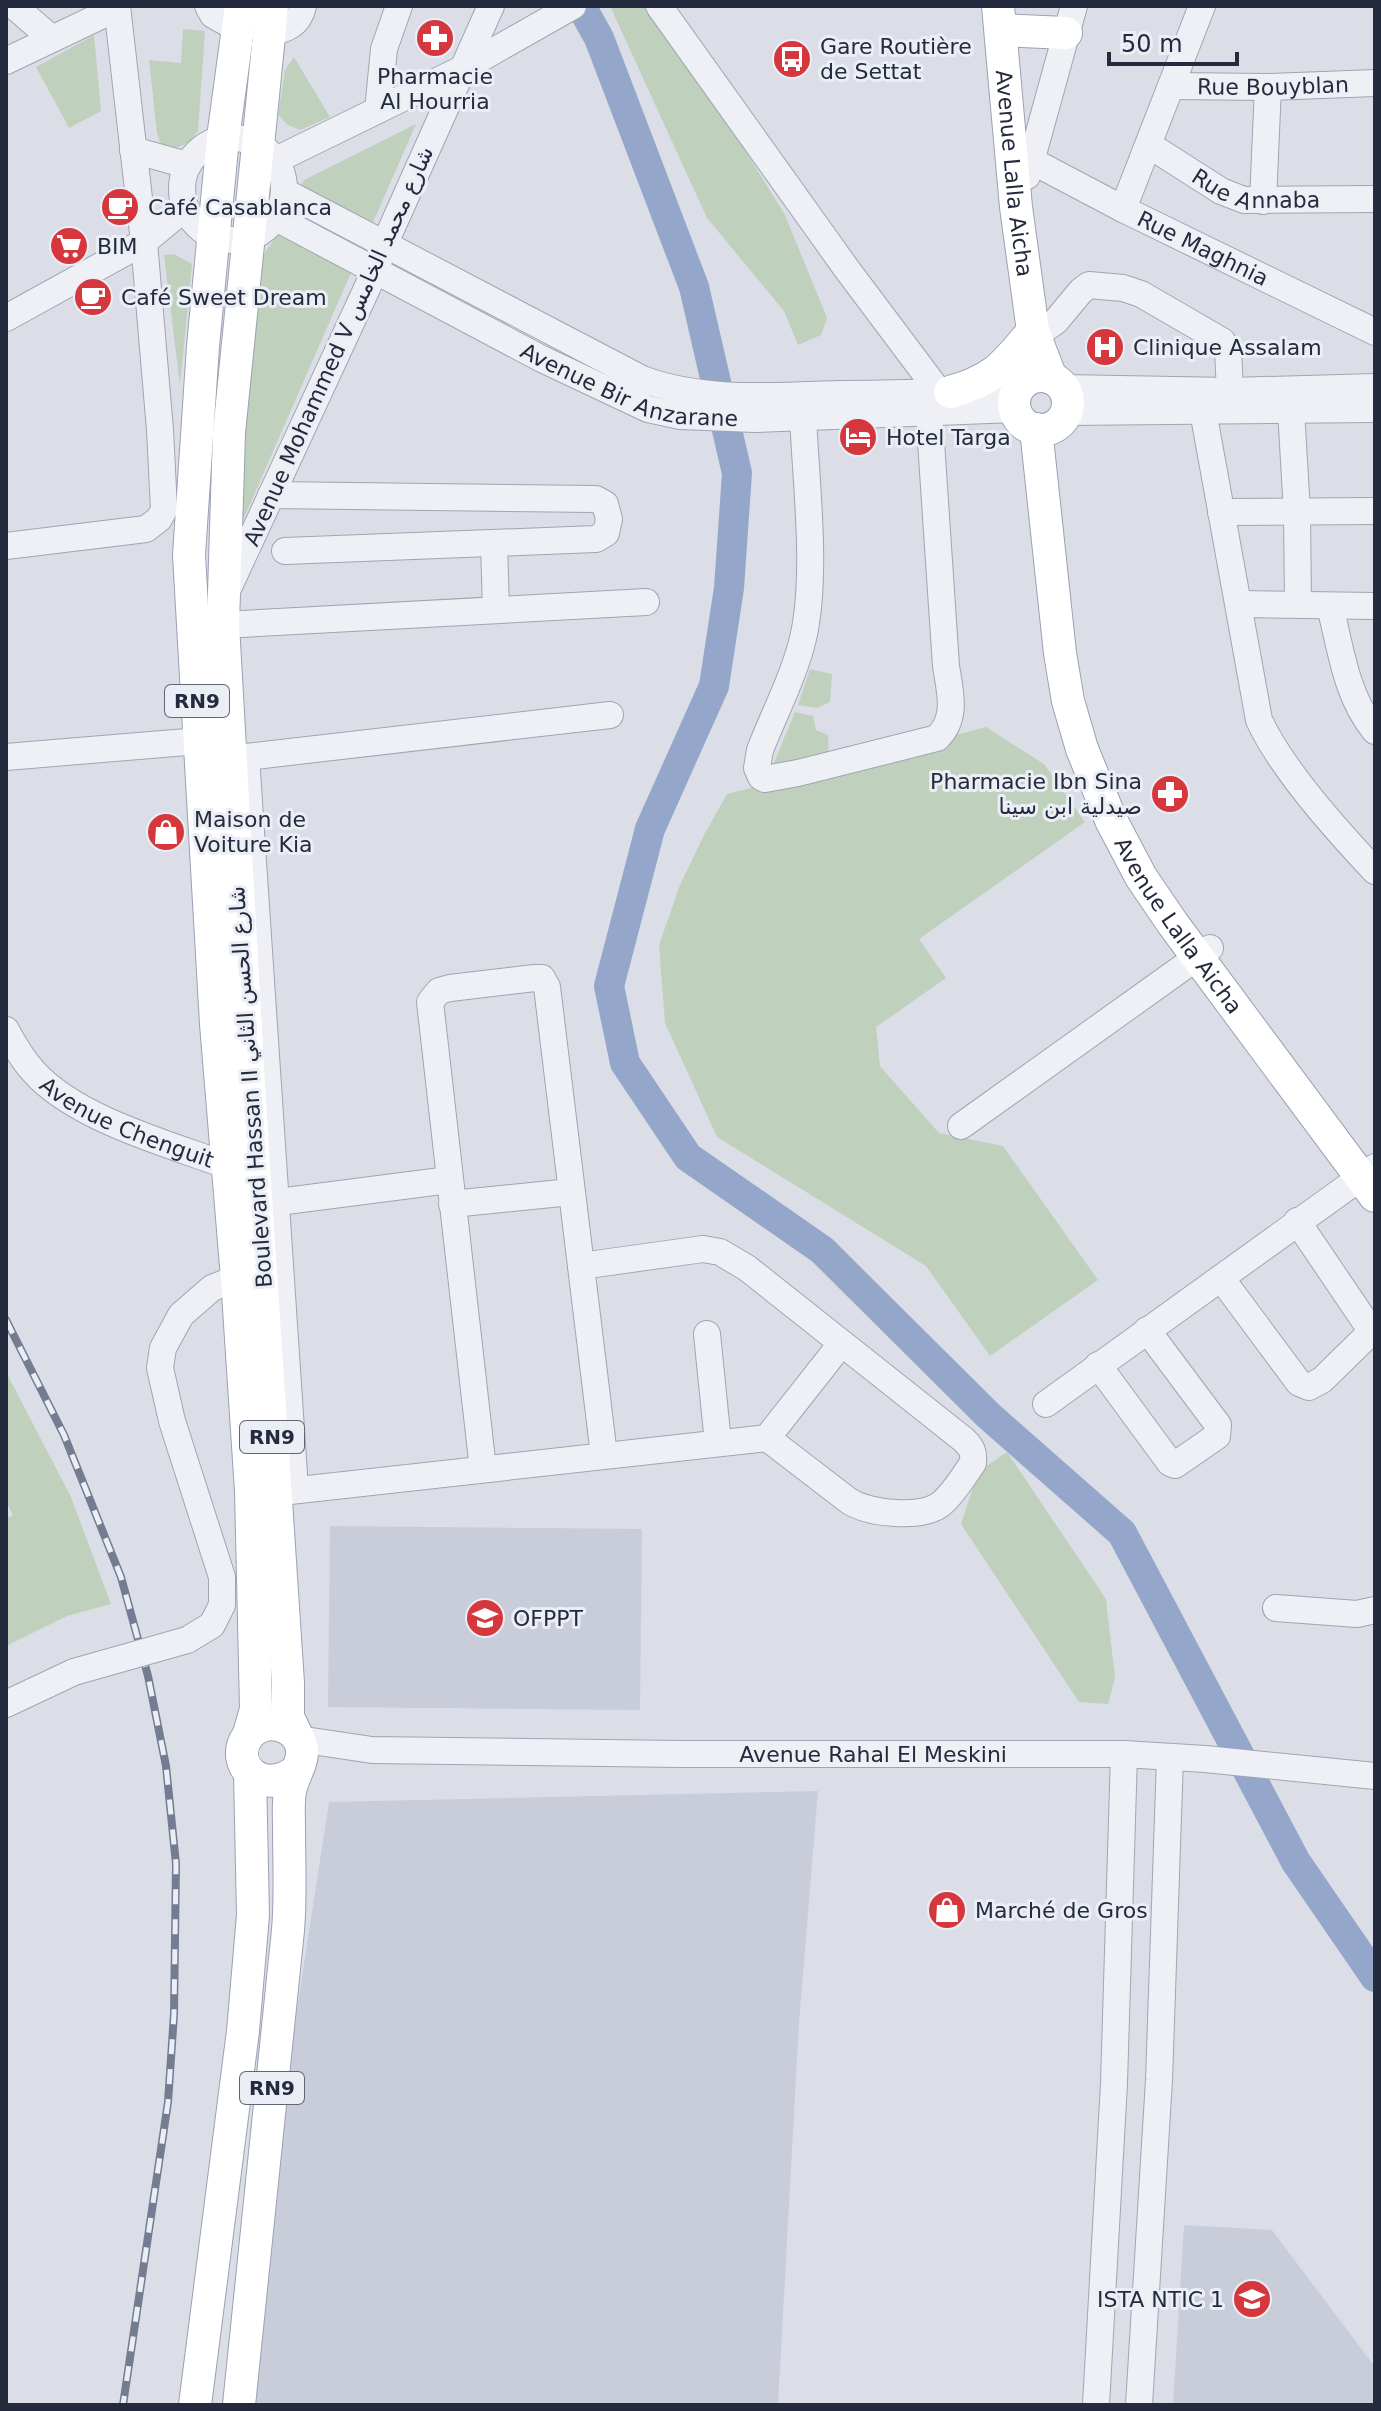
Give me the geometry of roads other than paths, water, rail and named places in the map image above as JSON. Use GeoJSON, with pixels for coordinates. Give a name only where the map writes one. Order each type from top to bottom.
{"type":"FeatureCollection","features":[{"type":"Feature","properties":{"kind":"main road"},"geometry":{"type":"LineString","coordinates":[[1000,18],[1070,19]]}},
{"type":"Feature","properties":{"kind":"main road","name":"Avenue Lalla Aicha"},"geometry":{"type":"LineString","coordinates":[[1000,18],[1016,207],[1034,336],[1044,354],[1042,401],[1084,689],[1095,737],[1140,843],[1204,953],[1371,1176]]}},
{"type":"Feature","properties":{"kind":"main road","name":"Boulevard Hassan II شارع الحسن الثاني"},"geometry":{"type":"LineString","coordinates":[[249,1734],[256,1709],[251,1520],[237,1278],[216,1024],[189,555],[203,346],[223,138],[255,19]]}},
{"type":"Feature","properties":{"kind":"main road","name":"Boulevard Hassan II شارع الحسن الثاني"},"geometry":{"type":"LineString","coordinates":[[239,2405],[289,1925],[290,1794],[297,1753],[288,1717],[285,1491],[238,756],[224,612],[229,433],[248,238],[266,152],[255,19]]}},
{"type":"Feature","properties":{"kind":"main road"},"geometry":{"type":"LineString","coordinates":[[939,399],[997,373],[1034,336]]}},
{"type":"Feature","properties":{"kind":"main road"},"geometry":{"type":"LineString","coordinates":[[249,1734],[260,1726],[274,1723],[287,1727],[297,1753],[285,1779],[273,1782],[261,1780],[250,1773]]}},
{"type":"Feature","properties":{"kind":"main road","name":"RN9"},"geometry":{"type":"LineString","coordinates":[[195,2405],[243,2031],[253,1915],[250,1773],[242,1753],[249,1734]]}},
{"type":"Feature","properties":{"kind":"street"},"geometry":{"type":"LineString","coordinates":[[14,6],[51,38]]}},
{"type":"Feature","properties":{"kind":"street"},"geometry":{"type":"LineString","coordinates":[[208,6],[213,15],[295,24],[303,6]]}},
{"type":"Feature","properties":{"kind":"street"},"geometry":{"type":"LineString","coordinates":[[378,110],[384,49],[399,6]]}},
{"type":"Feature","properties":{"kind":"street","name":"Avenue Mohammed V شارع محمد الخامس"},"geometry":{"type":"LineString","coordinates":[[224,612],[271,495],[375,271],[491,6]]}},
{"type":"Feature","properties":{"kind":"street"},"geometry":{"type":"LineString","coordinates":[[285,192],[276,218],[264,231],[231,241],[215,237],[197,226],[185,208],[181,186],[187,165],[209,143],[235,137],[266,152],[378,110],[462,69],[573,6]]}},
{"type":"Feature","properties":{"kind":"street"},"geometry":{"type":"LineString","coordinates":[[659,6],[939,399],[946,666],[952,706],[950,719],[937,738],[765,779],[757,768],[760,750],[801,646],[805,626],[809,571],[803,417]]}},
{"type":"Feature","properties":{"kind":"street"},"geometry":{"type":"LineString","coordinates":[[1123,209],[1202,6]]}},
{"type":"Feature","properties":{"kind":"street"},"geometry":{"type":"LineString","coordinates":[[6,61],[117,7],[144,242],[165,500],[162,514],[146,529],[6,546]]}},
{"type":"Feature","properties":{"kind":"street"},"geometry":{"type":"LineString","coordinates":[[1016,207],[1032,161],[1070,19]]}},
{"type":"Feature","properties":{"kind":"street","name":"Rue Bouyblan"},"geometry":{"type":"LineString","coordinates":[[1171,86],[1268,87],[1375,83]]}},
{"type":"Feature","properties":{"kind":"street"},"geometry":{"type":"LineString","coordinates":[[1263,201],[1268,87]]}},
{"type":"Feature","properties":{"kind":"street","name":"Rue Annaba"},"geometry":{"type":"LineString","coordinates":[[1149,145],[1228,194],[1244,200],[1375,199]]}},
{"type":"Feature","properties":{"kind":"street"},"geometry":{"type":"LineString","coordinates":[[133,150],[187,165]]}},
{"type":"Feature","properties":{"kind":"street","name":"RN9"},"geometry":{"type":"LineString","coordinates":[[266,152],[283,175],[285,192]]}},
{"type":"Feature","properties":{"kind":"street","name":"Rue Maghnia"},"geometry":{"type":"LineString","coordinates":[[1032,161],[1375,332]]}},
{"type":"Feature","properties":{"kind":"street","name":"Avenue Bir Anzarane"},"geometry":{"type":"LineString","coordinates":[[285,192],[659,386],[803,417],[939,399]]}},
{"type":"Feature","properties":{"kind":"street"},"geometry":{"type":"LineString","coordinates":[[6,318],[144,242],[185,208]]}},
{"type":"Feature","properties":{"kind":"street","name":"Avenue Bir Anzarane"},"geometry":{"type":"LineString","coordinates":[[276,218],[542,359],[648,409],[680,416],[703,418],[756,407],[898,393],[939,399],[1042,401],[1203,411],[1375,409]]}},
{"type":"Feature","properties":{"kind":"street"},"geometry":{"type":"LineString","coordinates":[[1034,336],[1056,321],[1089,285],[1132,290],[1222,341],[1228,350],[1230,391]]}},
{"type":"Feature","properties":{"kind":"street"},"geometry":{"type":"LineString","coordinates":[[898,393],[916,363]]}},
{"type":"Feature","properties":{"kind":"street","name":"Avenue Bir Anzarane"},"geometry":{"type":"LineString","coordinates":[[1042,401],[1375,387]]}},
{"type":"Feature","properties":{"kind":"street"},"geometry":{"type":"LineString","coordinates":[[1291,410],[1298,605]]}},
{"type":"Feature","properties":{"kind":"street"},"geometry":{"type":"LineString","coordinates":[[1203,411],[1256,710],[1264,731],[1300,783],[1374,866]]}},
{"type":"Feature","properties":{"kind":"street"},"geometry":{"type":"LineString","coordinates":[[271,495],[596,499],[607,509],[608,525],[602,537],[285,551]]}},
{"type":"Feature","properties":{"kind":"street"},"geometry":{"type":"LineString","coordinates":[[1221,512],[1375,511]]}},
{"type":"Feature","properties":{"kind":"street"},"geometry":{"type":"LineString","coordinates":[[494,544],[496,609]]}},
{"type":"Feature","properties":{"kind":"street"},"geometry":{"type":"LineString","coordinates":[[224,612],[496,609],[646,602]]}},
{"type":"Feature","properties":{"kind":"street"},"geometry":{"type":"LineString","coordinates":[[1239,604],[1375,606]]}},
{"type":"Feature","properties":{"kind":"street"},"geometry":{"type":"LineString","coordinates":[[1330,606],[1352,694],[1360,712],[1375,731]]}},
{"type":"Feature","properties":{"kind":"street"},"geometry":{"type":"LineString","coordinates":[[581,1266],[695,1250],[720,1252],[747,1268],[971,1447],[973,1463],[950,1496],[940,1505],[925,1511],[861,1509],[767,1438],[285,1491],[278,1202],[238,756],[610,715]]}},
{"type":"Feature","properties":{"kind":"street"},"geometry":{"type":"LineString","coordinates":[[6,757],[199,741]]}},
{"type":"Feature","properties":{"kind":"street"},"geometry":{"type":"LineString","coordinates":[[961,1126],[1204,953]]}},
{"type":"Feature","properties":{"kind":"street"},"geometry":{"type":"LineString","coordinates":[[483,1469],[430,1002],[439,991],[450,988],[539,977],[547,987],[604,1455]]}},
{"type":"Feature","properties":{"kind":"street","name":"Avenue Chenguit"},"geometry":{"type":"LineString","coordinates":[[6,1030],[33,1071],[50,1088],[76,1105],[228,1166]]}},
{"type":"Feature","properties":{"kind":"street"},"geometry":{"type":"LineString","coordinates":[[1046,1404],[1297,1221],[1371,1176]]}},
{"type":"Feature","properties":{"kind":"street"},"geometry":{"type":"LineString","coordinates":[[278,1202],[451,1192],[571,1192]]}},
{"type":"Feature","properties":{"kind":"street"},"geometry":{"type":"LineString","coordinates":[[1221,1278],[1299,1383],[1309,1387],[1322,1380],[1369,1334],[1370,1329],[1297,1221]]}},
{"type":"Feature","properties":{"kind":"street"},"geometry":{"type":"LineString","coordinates":[[6,1704],[74,1672],[187,1640],[212,1625],[222,1605],[222,1577],[172,1421],[160,1368],[163,1348],[181,1315],[212,1288],[237,1278]]}},
{"type":"Feature","properties":{"kind":"street"},"geometry":{"type":"LineString","coordinates":[[1098,1365],[1170,1463],[1175,1465],[1187,1459],[1217,1436],[1218,1425],[1147,1330]]}},
{"type":"Feature","properties":{"kind":"street"},"geometry":{"type":"LineString","coordinates":[[707,1334],[718,1443]]}},
{"type":"Feature","properties":{"kind":"street"},"geometry":{"type":"LineString","coordinates":[[767,1438],[841,1344]]}},
{"type":"Feature","properties":{"kind":"street"},"geometry":{"type":"LineString","coordinates":[[1276,1608],[1357,1614],[1375,1610]]}},
{"type":"Feature","properties":{"kind":"street","name":"Avenue Rahal El Meskini"},"geometry":{"type":"LineString","coordinates":[[297,1753],[372,1750],[1124,1754],[1375,1776]]}},
{"type":"Feature","properties":{"kind":"street"},"geometry":{"type":"LineString","coordinates":[[1096,2405],[1107,2211],[1124,1754]]}},
{"type":"Feature","properties":{"kind":"street"},"geometry":{"type":"LineString","coordinates":[[1139,2405],[1166,1900],[1170,1758]]}},
{"type":"Feature","properties":{"kind":"street"},"geometry":{"type":"LineString","coordinates":[[1120,1899],[1166,1900]]}},
{"type":"Feature","properties":{"kind":"street"},"geometry":{"type":"LineString","coordinates":[[1107,2211],[1151,2212]]}},
{"type":"Feature","properties":{"kind":"waterway"},"geometry":{"type":"LineString","coordinates":[[581,6],[599,38],[694,287],[737,473],[729,588],[714,686],[650,829],[609,986],[625,1063],[688,1157],[822,1250],[988,1415],[1122,1533],[1296,1862],[1375,1977]]}},
{"type":"Feature","properties":{"kind":"railway"},"geometry":{"type":"LineString","coordinates":[[6,1320],[64,1435],[121,1577],[148,1676],[166,1766],[176,1864],[174,2014],[168,2102],[123,2405]]}},
{"type":"Feature","properties":{"kind":"place","name":"Pharmacie Al Hourria"},"geometry":{"type":"Point","coordinates":[435,38]}},
{"type":"Feature","properties":{"kind":"place","name":"Gare Routière de Settat"},"geometry":{"type":"Point","coordinates":[792,59]}},
{"type":"Feature","properties":{"kind":"place","name":"Café Casablanca"},"geometry":{"type":"Point","coordinates":[120,207]}},
{"type":"Feature","properties":{"kind":"place","name":"BIM"},"geometry":{"type":"Point","coordinates":[69,246]}},
{"type":"Feature","properties":{"kind":"place","name":"Café Sweet Dream"},"geometry":{"type":"Point","coordinates":[93,297]}},
{"type":"Feature","properties":{"kind":"place","name":"Clinique Assalam"},"geometry":{"type":"Point","coordinates":[1105,347]}},
{"type":"Feature","properties":{"kind":"place","name":"Hotel Targa"},"geometry":{"type":"Point","coordinates":[858,437]}},
{"type":"Feature","properties":{"kind":"place","name":"Pharmacie Ibn Sina صيدلية ابن سينا"},"geometry":{"type":"Point","coordinates":[1170,794]}},
{"type":"Feature","properties":{"kind":"place","name":"Maison de Voiture Kia"},"geometry":{"type":"Point","coordinates":[166,832]}},
{"type":"Feature","properties":{"kind":"place","name":"OFPPT"},"geometry":{"type":"Point","coordinates":[485,1618]}},
{"type":"Feature","properties":{"kind":"place","name":"Marché de Gros"},"geometry":{"type":"Point","coordinates":[947,1910]}},
{"type":"Feature","properties":{"kind":"place","name":"ISTA NTIC 1"},"geometry":{"type":"Point","coordinates":[1252,2299]}}]}
